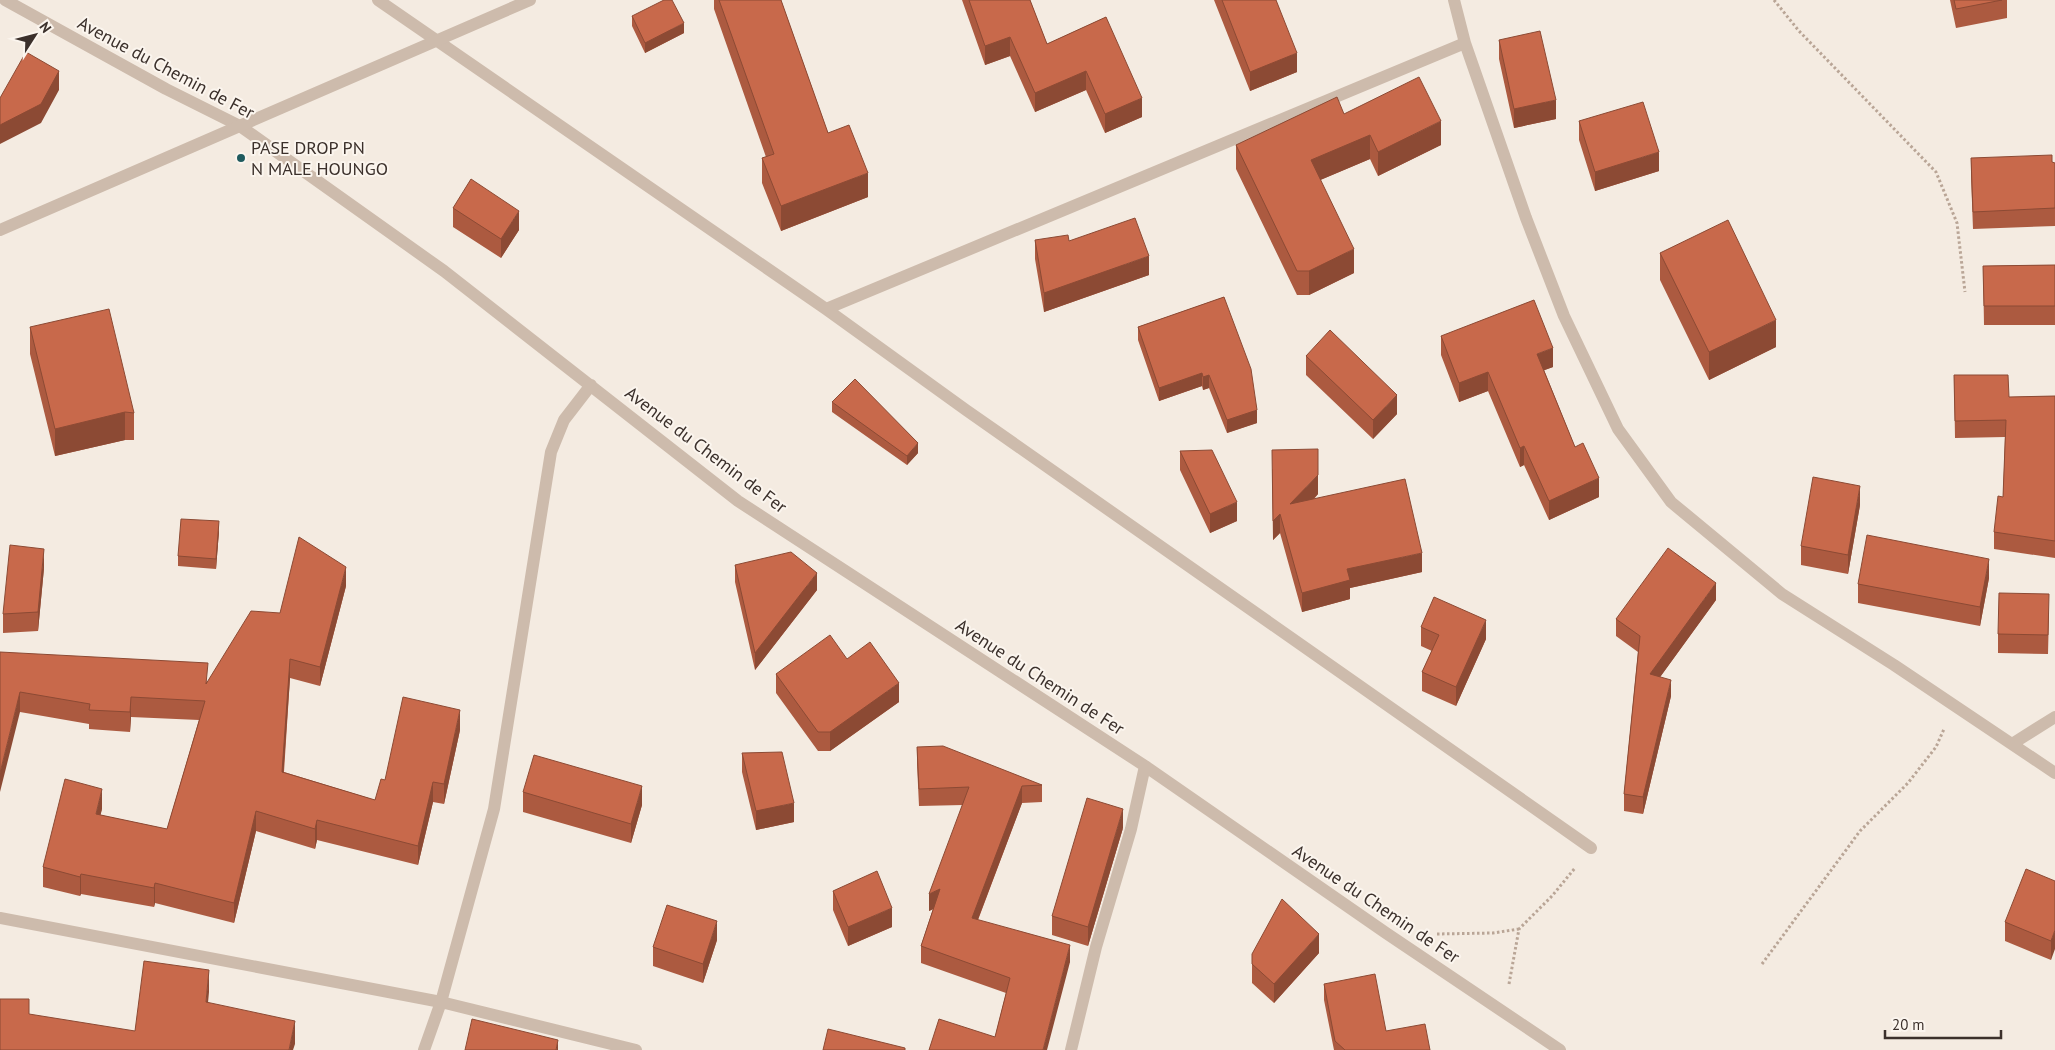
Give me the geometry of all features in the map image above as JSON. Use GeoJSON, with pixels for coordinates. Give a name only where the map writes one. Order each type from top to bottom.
{"type":"FeatureCollection","features":[{"type":"Feature","properties":{"kind":"street","name":"Avenue du Chemin de Fer"},"geometry":{"type":"LineString","coordinates":[[5,0],[149,80],[240,126],[444,271],[738,501],[1145,766],[1386,933],[1560,1050]]}},
{"type":"Feature","properties":{"kind":"street"},"geometry":{"type":"LineString","coordinates":[[378,0],[826,309],[974,416],[1591,848]]}},
{"type":"Feature","properties":{"kind":"street"},"geometry":{"type":"LineString","coordinates":[[0,230],[530,0]]}},
{"type":"Feature","properties":{"kind":"street"},"geometry":{"type":"LineString","coordinates":[[1454,0],[1465,43],[1526,218],[1564,316],[1618,429],[1671,502],[1782,594],[1894,664],[2055,773]]}},
{"type":"Feature","properties":{"kind":"street"},"geometry":{"type":"LineString","coordinates":[[826,309],[1465,43]]}},
{"type":"Feature","properties":{"kind":"street"},"geometry":{"type":"LineString","coordinates":[[424,1050],[441,1002],[494,809],[551,452],[564,420],[590,385]]}},
{"type":"Feature","properties":{"kind":"street"},"geometry":{"type":"LineString","coordinates":[[2012,744],[2055,718]]}},
{"type":"Feature","properties":{"kind":"street"},"geometry":{"type":"LineString","coordinates":[[1071,1050],[1096,947],[1131,829],[1145,766]]}},
{"type":"Feature","properties":{"kind":"street"},"geometry":{"type":"LineString","coordinates":[[0,918],[441,1002],[636,1050]]}},
{"type":"Feature","properties":{"kind":"path"},"geometry":{"type":"LineString","coordinates":[[1774,0],[1799,31],[1936,172],[1957,223],[1966,292]]}},
{"type":"Feature","properties":{"kind":"path"},"geometry":{"type":"LineString","coordinates":[[1762,964],[1860,831],[1908,783],[1936,747],[1955,706]]}},
{"type":"Feature","properties":{"kind":"path"},"geometry":{"type":"LineString","coordinates":[[1503,1012],[1519,929],[1552,896],[1591,848]]}},
{"type":"Feature","properties":{"kind":"path"},"geometry":{"type":"LineString","coordinates":[[1436,934],[1493,933],[1519,929]]}},
{"type":"Feature","properties":{"kind":"building"},"geometry":{"type":"Polygon","coordinates":[[[664,0],[672,0],[684,23],[645,43],[632,16],[664,0]]]}},
{"type":"Feature","properties":{"kind":"building"},"geometry":{"type":"Polygon","coordinates":[[[719,0],[781,0],[828,133],[849,125],[868,173],[781,206],[762,158],[774,154],[719,0]]]}},
{"type":"Feature","properties":{"kind":"building"},"geometry":{"type":"Polygon","coordinates":[[[969,0],[1030,0],[1047,44],[1106,17],[1142,98],[1105,114],[1086,71],[1035,93],[1010,37],[985,46],[969,0]]]}},
{"type":"Feature","properties":{"kind":"building"},"geometry":{"type":"Polygon","coordinates":[[[1222,0],[1276,0],[1297,53],[1250,72],[1222,0]]]}},
{"type":"Feature","properties":{"kind":"building"},"geometry":{"type":"Polygon","coordinates":[[[1954,0],[2002,0],[1956,9],[1954,0]]]}},
{"type":"Feature","properties":{"kind":"building"},"geometry":{"type":"Polygon","coordinates":[[[1540,31],[1556,100],[1514,109],[1499,40],[1540,31]]]}},
{"type":"Feature","properties":{"kind":"building"},"geometry":{"type":"Polygon","coordinates":[[[26,52],[59,71],[41,104],[0,125],[0,98],[26,52]]]}},
{"type":"Feature","properties":{"kind":"building"},"geometry":{"type":"Polygon","coordinates":[[[1419,77],[1441,121],[1378,152],[1370,135],[1311,160],[1354,249],[1309,271],[1297,271],[1236,145],[1337,97],[1344,114],[1419,77]]]}},
{"type":"Feature","properties":{"kind":"building"},"geometry":{"type":"Polygon","coordinates":[[[1643,102],[1659,152],[1595,172],[1579,121],[1643,102]]]}},
{"type":"Feature","properties":{"kind":"building"},"geometry":{"type":"Polygon","coordinates":[[[2052,155],[2052,162],[2055,163],[2055,208],[1973,212],[1971,158],[2052,155]]]}},
{"type":"Feature","properties":{"kind":"building"},"geometry":{"type":"Polygon","coordinates":[[[471,179],[519,211],[501,239],[453,208],[471,179]]]}},
{"type":"Feature","properties":{"kind":"building"},"geometry":{"type":"Polygon","coordinates":[[[1135,218],[1149,256],[1044,293],[1035,240],[1068,235],[1069,241],[1135,218]]]}},
{"type":"Feature","properties":{"kind":"building"},"geometry":{"type":"Polygon","coordinates":[[[1728,220],[1776,320],[1709,352],[1660,253],[1728,220]]]}},
{"type":"Feature","properties":{"kind":"building"},"geometry":{"type":"Polygon","coordinates":[[[2055,265],[2055,306],[1984,306],[1983,266],[2055,265]]]}},
{"type":"Feature","properties":{"kind":"building"},"geometry":{"type":"Polygon","coordinates":[[[1224,297],[1251,369],[1257,410],[1227,420],[1209,375],[1203,377],[1202,373],[1159,388],[1138,327],[1224,297]]]}},
{"type":"Feature","properties":{"kind":"building"},"geometry":{"type":"Polygon","coordinates":[[[1534,300],[1553,348],[1537,354],[1575,447],[1583,443],[1599,478],[1549,501],[1524,446],[1520,448],[1488,372],[1459,383],[1441,336],[1534,300]]]}},
{"type":"Feature","properties":{"kind":"building"},"geometry":{"type":"Polygon","coordinates":[[[109,309],[134,413],[125,412],[55,429],[30,327],[109,309]]]}},
{"type":"Feature","properties":{"kind":"building"},"geometry":{"type":"Polygon","coordinates":[[[1330,330],[1397,395],[1373,420],[1306,356],[1330,330]]]}},
{"type":"Feature","properties":{"kind":"building"},"geometry":{"type":"Polygon","coordinates":[[[1954,375],[2008,375],[2009,397],[2055,396],[2055,541],[1994,532],[1998,496],[2003,497],[2006,420],[1955,421],[1954,375]]]}},
{"type":"Feature","properties":{"kind":"building"},"geometry":{"type":"Polygon","coordinates":[[[855,379],[918,443],[907,456],[832,402],[855,379]]]}},
{"type":"Feature","properties":{"kind":"building"},"geometry":{"type":"Polygon","coordinates":[[[1318,449],[1318,475],[1290,504],[1405,479],[1422,553],[1347,569],[1350,580],[1302,593],[1280,514],[1273,521],[1272,450],[1318,449]]]}},
{"type":"Feature","properties":{"kind":"building"},"geometry":{"type":"Polygon","coordinates":[[[1212,450],[1237,502],[1210,514],[1180,451],[1212,450]]]}},
{"type":"Feature","properties":{"kind":"building"},"geometry":{"type":"Polygon","coordinates":[[[1813,477],[1860,486],[1848,555],[1801,546],[1813,477]]]}},
{"type":"Feature","properties":{"kind":"building"},"geometry":{"type":"Polygon","coordinates":[[[181,519],[219,521],[216,559],[178,556],[181,519]]]}},
{"type":"Feature","properties":{"kind":"building"},"geometry":{"type":"Polygon","coordinates":[[[1867,535],[1989,559],[1980,607],[1858,584],[1867,535]]]}},
{"type":"Feature","properties":{"kind":"building"},"geometry":{"type":"Polygon","coordinates":[[[299,537],[346,567],[320,667],[290,659],[282,772],[375,800],[381,779],[385,780],[403,697],[460,710],[444,784],[433,782],[418,846],[317,820],[315,829],[256,811],[234,903],[155,883],[154,888],[81,874],[80,877],[43,867],[65,779],[102,789],[96,814],[167,829],[205,701],[131,697],[130,712],[89,710],[90,704],[20,692],[0,773],[0,652],[208,663],[206,684],[251,611],[280,613],[299,537]]]}},
{"type":"Feature","properties":{"kind":"building"},"geometry":{"type":"Polygon","coordinates":[[[10,545],[44,549],[38,612],[3,614],[10,545]]]}},
{"type":"Feature","properties":{"kind":"building"},"geometry":{"type":"Polygon","coordinates":[[[1668,548],[1716,583],[1650,674],[1671,680],[1643,797],[1624,794],[1640,636],[1616,619],[1668,548]]]}},
{"type":"Feature","properties":{"kind":"building"},"geometry":{"type":"Polygon","coordinates":[[[791,552],[817,573],[755,653],[735,565],[791,552]]]}},
{"type":"Feature","properties":{"kind":"building"},"geometry":{"type":"Polygon","coordinates":[[[1999,593],[2049,594],[2048,635],[1998,634],[1999,593]]]}},
{"type":"Feature","properties":{"kind":"building"},"geometry":{"type":"Polygon","coordinates":[[[1434,597],[1486,620],[1456,687],[1422,672],[1439,635],[1421,627],[1434,597]]]}},
{"type":"Feature","properties":{"kind":"building"},"geometry":{"type":"Polygon","coordinates":[[[830,635],[847,659],[870,642],[899,683],[830,732],[818,732],[776,674],[830,635]]]}},
{"type":"Feature","properties":{"kind":"building"},"geometry":{"type":"Polygon","coordinates":[[[943,746],[1042,785],[1022,786],[972,918],[1070,945],[1043,1050],[929,1050],[939,1019],[995,1037],[1010,978],[921,946],[940,889],[929,894],[969,787],[919,789],[917,747],[943,746]]]}},
{"type":"Feature","properties":{"kind":"building"},"geometry":{"type":"Polygon","coordinates":[[[782,752],[794,803],[756,811],[742,753],[782,752]]]}},
{"type":"Feature","properties":{"kind":"building"},"geometry":{"type":"Polygon","coordinates":[[[534,755],[642,786],[631,824],[523,792],[534,755]]]}},
{"type":"Feature","properties":{"kind":"building"},"geometry":{"type":"Polygon","coordinates":[[[1087,798],[1123,809],[1088,927],[1052,916],[1087,798]]]}},
{"type":"Feature","properties":{"kind":"building"},"geometry":{"type":"Polygon","coordinates":[[[2026,869],[2055,881],[2055,930],[2051,941],[2005,922],[2026,869]]]}},
{"type":"Feature","properties":{"kind":"building"},"geometry":{"type":"Polygon","coordinates":[[[877,871],[892,908],[848,927],[833,891],[877,871]]]}},
{"type":"Feature","properties":{"kind":"building"},"geometry":{"type":"Polygon","coordinates":[[[1282,899],[1319,934],[1274,984],[1252,964],[1252,954],[1282,899]]]}},
{"type":"Feature","properties":{"kind":"building"},"geometry":{"type":"Polygon","coordinates":[[[667,905],[717,921],[703,964],[653,947],[667,905]]]}},
{"type":"Feature","properties":{"kind":"building"},"geometry":{"type":"Polygon","coordinates":[[[144,961],[209,970],[206,1002],[295,1021],[289,1050],[0,1050],[0,999],[29,999],[29,1014],[135,1031],[144,961]]]}},
{"type":"Feature","properties":{"kind":"building"},"geometry":{"type":"Polygon","coordinates":[[[1375,974],[1386,1031],[1425,1024],[1430,1050],[1345,1050],[1335,1041],[1324,984],[1375,974]]]}},
{"type":"Feature","properties":{"kind":"building"},"geometry":{"type":"Polygon","coordinates":[[[472,1019],[558,1040],[556,1050],[465,1050],[472,1019]]]}},
{"type":"Feature","properties":{"kind":"building"},"geometry":{"type":"Polygon","coordinates":[[[828,1029],[905,1048],[905,1050],[823,1050],[828,1029]]]}},
{"type":"Feature","properties":{"kind":"place","name":"PASE DROP PN N MALE HOUNGO"},"geometry":{"type":"Point","coordinates":[241,158]}}]}
